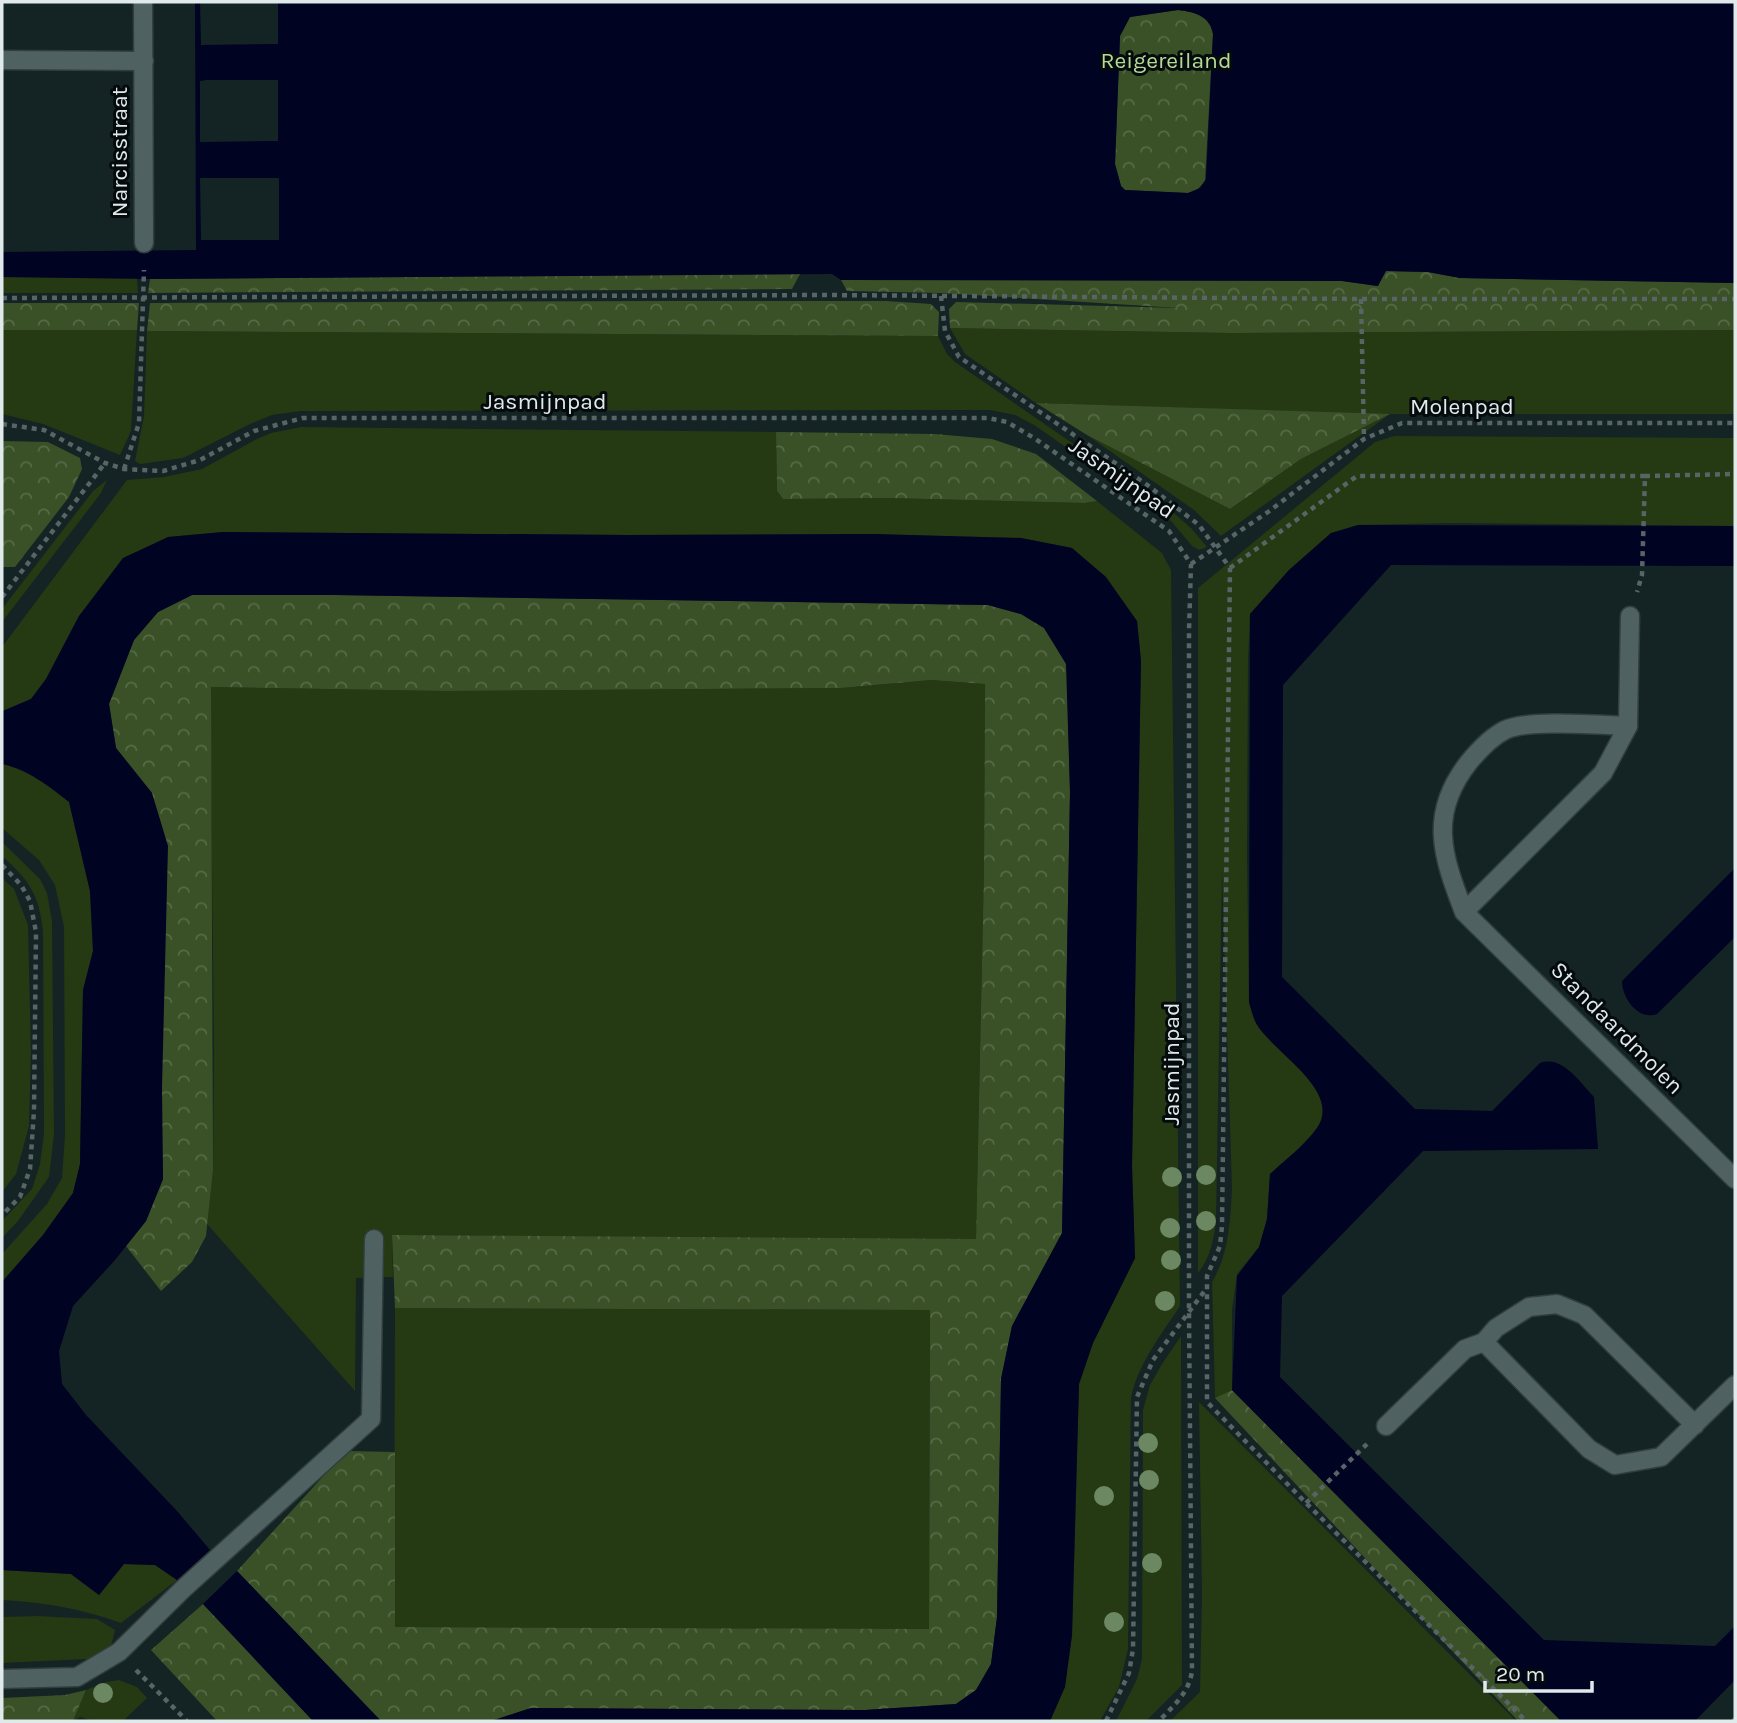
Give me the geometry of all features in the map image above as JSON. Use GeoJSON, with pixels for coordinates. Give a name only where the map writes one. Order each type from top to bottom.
{"type":"FeatureCollection","features":[{"type":"Feature","properties":{"kind":"street","name":"Narcisstraat"},"geometry":{"type":"LineString","coordinates":[[143,2],[144,243]]}},
{"type":"Feature","properties":{"kind":"street","name":"Narcisstraat"},"geometry":{"type":"LineString","coordinates":[[2,60],[144,61]]}},
{"type":"Feature","properties":{"kind":"street"},"geometry":{"type":"LineString","coordinates":[[1464,912],[1603,773],[1628,726],[1630,616]]}},
{"type":"Feature","properties":{"kind":"street","name":"Standaardmolen"},"geometry":{"type":"LineString","coordinates":[[1628,726],[1545,724],[1507,729],[1479,749],[1458,776],[1443,810],[1444,843],[1452,880],[1464,912],[1735,1178]]}},
{"type":"Feature","properties":{"kind":"street"},"geometry":{"type":"LineString","coordinates":[[2,1679],[77,1677],[119,1652],[183,1589],[371,1419],[374,1240]]}},
{"type":"Feature","properties":{"kind":"street"},"geometry":{"type":"LineString","coordinates":[[1386,1426],[1465,1349],[1484,1342],[1496,1328],[1529,1307],[1557,1304],[1584,1315],[1695,1424]]}},
{"type":"Feature","properties":{"kind":"street"},"geometry":{"type":"LineString","coordinates":[[1484,1342],[1589,1449],[1615,1465],[1661,1457],[1735,1385]]}},
{"type":"Feature","properties":{"kind":"path"},"geometry":{"type":"LineString","coordinates":[[124,469],[139,423],[144,287]]}},
{"type":"Feature","properties":{"kind":"path"},"geometry":{"type":"LineString","coordinates":[[941,296],[945,331],[959,357],[1146,484],[1199,525],[1230,568],[1222,1226],[1220,1246],[1207,1276],[1207,1402],[1526,1721]]}},
{"type":"Feature","properties":{"kind":"path"},"geometry":{"type":"LineString","coordinates":[[2,298],[941,296],[1735,299]]}},
{"type":"Feature","properties":{"kind":"path"},"geometry":{"type":"LineString","coordinates":[[1361,299],[1364,439]]}},
{"type":"Feature","properties":{"kind":"path","name":"Jasmijnpad"},"geometry":{"type":"LineString","coordinates":[[2,424],[44,430],[105,463],[124,469],[163,471],[200,460],[254,431],[303,418],[988,418],[1007,422],[1034,438],[1169,531],[1191,564],[1189,1311],[1192,1671],[1190,1685],[1159,1721]]}},
{"type":"Feature","properties":{"kind":"path","name":"Molenpad"},"geometry":{"type":"LineString","coordinates":[[1191,564],[1217,548],[1364,439],[1402,423],[1735,423]]}},
{"type":"Feature","properties":{"kind":"path"},"geometry":{"type":"LineString","coordinates":[[2,597],[105,463]]}},
{"type":"Feature","properties":{"kind":"path"},"geometry":{"type":"LineString","coordinates":[[1230,568],[1357,477],[1735,474]]}},
{"type":"Feature","properties":{"kind":"path"},"geometry":{"type":"LineString","coordinates":[[1642,575],[1646,476]]}},
{"type":"Feature","properties":{"kind":"path"},"geometry":{"type":"LineString","coordinates":[[2,865],[22,885],[30,901],[36,932],[34,1111],[30,1169],[19,1197],[2,1215]]}},
{"type":"Feature","properties":{"kind":"path"},"geometry":{"type":"LineString","coordinates":[[1106,1721],[1129,1673],[1133,1649],[1137,1397],[1153,1360],[1206,1288]]}},
{"type":"Feature","properties":{"kind":"path"},"geometry":{"type":"LineString","coordinates":[[1306,1503],[1365,1446]]}},
{"type":"Feature","properties":{"kind":"path"},"geometry":{"type":"LineString","coordinates":[[119,1652],[187,1721]]}},
{"type":"Feature","properties":{"kind":"green space","name":"Reigereiland"},"geometry":{"type":"Polygon","coordinates":[[[1178,10],[1201,16],[1209,23],[1213,34],[1205,181],[1196,191],[1188,193],[1125,190],[1121,186],[1115,164],[1120,36],[1130,17],[1178,10]]]}},
{"type":"Feature","properties":{"kind":"green space"},"geometry":{"type":"Polygon","coordinates":[[[1386,271],[1428,272],[1460,278],[1735,283],[1735,330],[1232,333],[950,328],[949,309],[956,302],[1179,308],[941,293],[847,291],[841,280],[1342,281],[1377,286],[1386,271]]]}},
{"type":"Feature","properties":{"kind":"green space"},"geometry":{"type":"Polygon","coordinates":[[[800,274],[792,289],[148,293],[150,279],[800,274]]]}},
{"type":"Feature","properties":{"kind":"green space"},"geometry":{"type":"Polygon","coordinates":[[[2,277],[137,278],[138,293],[2,293],[2,277]]]}},
{"type":"Feature","properties":{"kind":"green space"},"geometry":{"type":"Polygon","coordinates":[[[886,301],[931,304],[939,312],[938,336],[147,331],[150,303],[886,301]]]}},
{"type":"Feature","properties":{"kind":"green space"},"geometry":{"type":"Polygon","coordinates":[[[2,303],[139,303],[137,330],[2,330],[2,303]]]}},
{"type":"Feature","properties":{"kind":"green space"},"geometry":{"type":"Polygon","coordinates":[[[950,328],[1233,333],[1735,330],[1735,414],[1390,414],[1221,536],[1194,510],[1087,435],[1230,509],[1301,459],[1388,415],[1036,403],[965,354],[950,328]]]}},
{"type":"Feature","properties":{"kind":"green space"},"geometry":{"type":"Polygon","coordinates":[[[2,330],[137,330],[131,431],[120,455],[43,424],[2,414],[2,330]]]}},
{"type":"Feature","properties":{"kind":"green space"},"geometry":{"type":"Polygon","coordinates":[[[147,331],[938,336],[947,354],[955,362],[1175,514],[1207,547],[1199,550],[1192,546],[1172,522],[1034,425],[1015,415],[990,410],[301,411],[272,415],[183,458],[140,464],[135,461],[144,416],[147,331]]]}},
{"type":"Feature","properties":{"kind":"green space"},"geometry":{"type":"Polygon","coordinates":[[[1036,403],[1390,414],[1301,459],[1230,509],[1087,435],[1036,403]]]}},
{"type":"Feature","properties":{"kind":"green space"},"geometry":{"type":"Polygon","coordinates":[[[301,427],[776,432],[777,491],[783,499],[1097,501],[1162,553],[1171,570],[1180,1306],[1139,1373],[1131,1398],[1128,1649],[1119,1687],[1100,1721],[1050,1721],[1065,1686],[1072,1635],[1079,1384],[1093,1343],[1135,1258],[1132,1166],[1141,660],[1137,621],[1072,548],[1021,538],[872,534],[223,532],[168,537],[79,616],[46,679],[31,699],[2,711],[2,647],[127,480],[164,477],[202,469],[271,433],[301,427]]]}},
{"type":"Feature","properties":{"kind":"green space"},"geometry":{"type":"Polygon","coordinates":[[[776,432],[935,434],[992,439],[1036,454],[1097,501],[783,499],[777,491],[776,432]]]}},
{"type":"Feature","properties":{"kind":"green space"},"geometry":{"type":"Polygon","coordinates":[[[1394,436],[1735,438],[1735,526],[1449,523],[1358,525],[1331,534],[1289,570],[1250,614],[1247,855],[1249,1002],[1256,1023],[1264,1034],[1313,1086],[1321,1100],[1322,1114],[1312,1134],[1270,1174],[1267,1219],[1259,1247],[1237,1274],[1232,1310],[1232,1390],[1215,1398],[1212,1282],[1225,1249],[1232,1189],[1222,872],[1216,1223],[1210,1250],[1198,1273],[1198,588],[1375,442],[1394,436]]]}},
{"type":"Feature","properties":{"kind":"green space"},"geometry":{"type":"Polygon","coordinates":[[[2,441],[48,442],[80,458],[82,469],[69,497],[15,567],[2,567],[2,441]]]}},
{"type":"Feature","properties":{"kind":"green space"},"geometry":{"type":"Polygon","coordinates":[[[107,480],[101,493],[2,622],[2,609],[93,491],[107,480]]]}},
{"type":"Feature","properties":{"kind":"green space"},"geometry":{"type":"Polygon","coordinates":[[[192,595],[988,605],[1021,614],[1044,628],[1067,664],[1070,792],[1062,1233],[1012,1326],[1001,1379],[997,1617],[991,1664],[976,1690],[956,1704],[865,1710],[531,1708],[491,1721],[381,1721],[237,1571],[346,1451],[395,1452],[395,1627],[929,1629],[930,1310],[395,1308],[392,1235],[976,1239],[985,684],[931,680],[841,688],[446,691],[211,687],[213,1170],[206,1236],[192,1262],[161,1291],[126,1246],[146,1221],[163,1179],[152,793],[116,748],[109,704],[134,640],[158,612],[192,595]]]}},
{"type":"Feature","properties":{"kind":"green space"},"geometry":{"type":"Polygon","coordinates":[[[931,680],[985,684],[976,1240],[392,1235],[393,1277],[356,1278],[355,1391],[207,1224],[213,1170],[214,1048],[210,687],[446,691],[841,688],[931,680]]]}},
{"type":"Feature","properties":{"kind":"green space"},"geometry":{"type":"Polygon","coordinates":[[[2,764],[29,774],[69,801],[90,891],[93,951],[83,990],[80,1164],[73,1193],[43,1235],[2,1282],[2,1254],[47,1204],[62,1178],[65,1134],[64,927],[55,885],[39,860],[2,828],[2,764]]]}},
{"type":"Feature","properties":{"kind":"green space"},"geometry":{"type":"Polygon","coordinates":[[[2,842],[40,879],[47,893],[52,921],[54,1134],[49,1177],[18,1221],[2,1238],[2,1221],[32,1189],[40,1164],[44,1134],[43,931],[35,897],[26,881],[2,856],[2,842]]]}},
{"type":"Feature","properties":{"kind":"green space"},"geometry":{"type":"Polygon","coordinates":[[[2,878],[14,889],[28,925],[31,1053],[29,1126],[16,1174],[2,1192],[2,878]]]}},
{"type":"Feature","properties":{"kind":"green space"},"geometry":{"type":"Polygon","coordinates":[[[395,1308],[930,1310],[929,1629],[394,1627],[395,1308]]]}},
{"type":"Feature","properties":{"kind":"green space"},"geometry":{"type":"Polygon","coordinates":[[[1181,1336],[1182,1685],[1146,1721],[1116,1721],[1137,1679],[1142,1659],[1143,1410],[1150,1385],[1181,1336]]]}},
{"type":"Feature","properties":{"kind":"green space"},"geometry":{"type":"Polygon","coordinates":[[[1232,1390],[1561,1721],[1518,1721],[1215,1398],[1232,1390]]]}},
{"type":"Feature","properties":{"kind":"green space"},"geometry":{"type":"Polygon","coordinates":[[[1199,1402],[1516,1721],[1170,1721],[1200,1692],[1202,1594],[1199,1402]]]}},
{"type":"Feature","properties":{"kind":"green space"},"geometry":{"type":"Polygon","coordinates":[[[124,1564],[155,1565],[177,1580],[121,1623],[62,1607],[2,1600],[2,1570],[71,1574],[99,1595],[124,1564]]]}},
{"type":"Feature","properties":{"kind":"green space"},"geometry":{"type":"Polygon","coordinates":[[[203,1604],[313,1721],[217,1721],[151,1650],[203,1604]]]}},
{"type":"Feature","properties":{"kind":"green space"},"geometry":{"type":"Polygon","coordinates":[[[2,1617],[97,1619],[115,1630],[108,1658],[2,1663],[2,1617]]]}},
{"type":"Feature","properties":{"kind":"green space"},"geometry":{"type":"Polygon","coordinates":[[[119,1680],[137,1687],[147,1698],[123,1721],[93,1721],[80,1717],[73,1721],[86,1690],[119,1680]]]}},
{"type":"Feature","properties":{"kind":"green space"},"geometry":{"type":"Polygon","coordinates":[[[86,1690],[73,1721],[2,1721],[2,1698],[65,1695],[86,1690]]]}},
{"type":"Feature","properties":{"kind":"water"},"geometry":{"type":"Polygon","coordinates":[[[195,2],[200,2],[201,45],[278,44],[278,2],[1735,2],[1735,283],[1460,278],[1428,272],[1386,271],[1378,286],[1342,281],[841,280],[832,274],[150,279],[2,277],[2,252],[196,250],[195,2]],[[1178,10],[1130,17],[1120,36],[1115,164],[1121,186],[1125,190],[1188,193],[1200,188],[1206,179],[1213,34],[1209,23],[1201,16],[1178,10]],[[278,80],[200,81],[200,142],[278,141],[278,80]],[[200,178],[201,240],[279,240],[279,178],[200,178]]]}},
{"type":"Feature","properties":{"kind":"water"},"geometry":{"type":"Polygon","coordinates":[[[1358,525],[1735,526],[1735,566],[1391,565],[1283,685],[1282,977],[1415,1109],[1492,1111],[1540,1063],[1556,1063],[1564,1067],[1594,1097],[1598,1149],[1423,1151],[1282,1296],[1280,1377],[1544,1640],[1715,1646],[1735,1626],[1735,1680],[1695,1721],[1561,1721],[1232,1390],[1237,1276],[1259,1247],[1267,1219],[1270,1174],[1312,1134],[1322,1114],[1321,1100],[1313,1086],[1264,1034],[1256,1023],[1249,1002],[1250,614],[1289,570],[1331,533],[1358,525]]]}},
{"type":"Feature","properties":{"kind":"water"},"geometry":{"type":"Polygon","coordinates":[[[223,532],[872,534],[1021,538],[1072,548],[1106,577],[1137,621],[1141,661],[1132,1166],[1135,1258],[1093,1343],[1079,1384],[1072,1635],[1065,1687],[1050,1721],[491,1721],[531,1708],[865,1710],[956,1704],[976,1690],[991,1664],[997,1617],[1001,1379],[1012,1326],[1062,1233],[1070,792],[1066,664],[1044,628],[1021,614],[988,605],[192,595],[158,612],[134,640],[109,704],[116,748],[152,793],[168,846],[162,1087],[163,1179],[146,1221],[73,1306],[59,1351],[62,1384],[86,1415],[210,1550],[177,1580],[155,1565],[124,1564],[99,1595],[71,1574],[2,1570],[2,1282],[43,1235],[73,1193],[80,1164],[83,990],[93,951],[90,891],[69,802],[29,774],[2,764],[3,711],[31,699],[46,679],[79,616],[123,558],[168,537],[223,532]]]}},
{"type":"Feature","properties":{"kind":"water"},"geometry":{"type":"Polygon","coordinates":[[[1735,868],[1735,937],[1657,1014],[1644,1014],[1632,1007],[1622,981],[1735,868]]]}},
{"type":"Feature","properties":{"kind":"water"},"geometry":{"type":"Polygon","coordinates":[[[237,1571],[381,1721],[313,1721],[203,1604],[237,1571]]]}}]}
